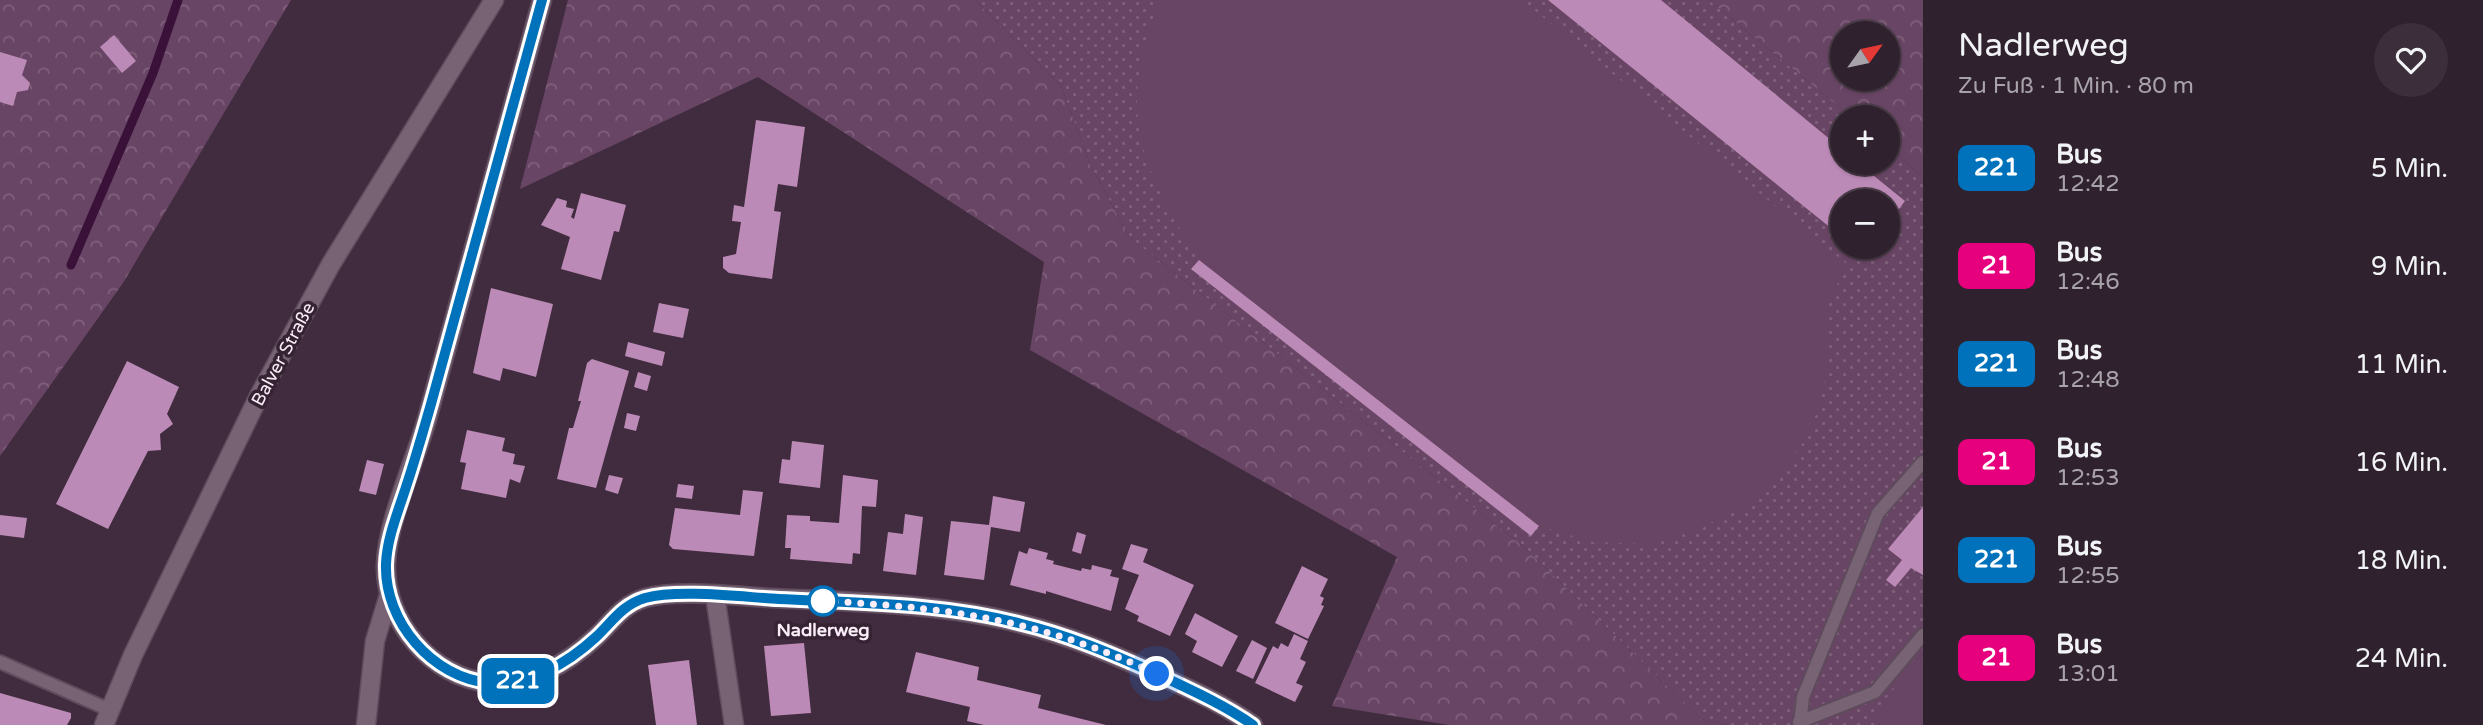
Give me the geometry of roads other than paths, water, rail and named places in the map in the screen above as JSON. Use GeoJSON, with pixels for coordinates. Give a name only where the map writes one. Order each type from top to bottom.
{"type":"FeatureCollection","features":[{"type":"Feature","properties":{"kind":"street","name":"Balver Straße"},"geometry":{"type":"LineString","coordinates":[[107,717],[167,583],[259,396],[331,264],[494,0]]}},
{"type":"Feature","properties":{"kind":"street"},"geometry":{"type":"LineString","coordinates":[[542,0],[420,444],[391,534],[386,562],[388,595],[397,618],[422,650],[469,680],[494,684],[523,681],[570,658],[631,604],[648,597],[715,596],[901,606],[976,614],[1021,623],[1112,653],[1202,695],[1253,725]]}},
{"type":"Feature","properties":{"kind":"street"},"geometry":{"type":"LineString","coordinates":[[366,725],[368,682],[375,641],[388,595]]}},
{"type":"Feature","properties":{"kind":"street"},"geometry":{"type":"LineString","coordinates":[[715,596],[734,725]]}},
{"type":"Feature","properties":{"kind":"lane"},"geometry":{"type":"LineString","coordinates":[[1923,461],[1878,513],[1802,697],[1800,723],[1875,692],[1923,635]]}},
{"type":"Feature","properties":{"kind":"lane"},"geometry":{"type":"LineString","coordinates":[[0,662],[107,717]]}},
{"type":"Feature","properties":{"kind":"waterway"},"geometry":{"type":"LineString","coordinates":[[71,265],[153,73],[178,0]]}},
{"type":"Feature","properties":{"kind":"place","name":"Nadlerweg"},"geometry":{"type":"Point","coordinates":[823,601]}}]}
